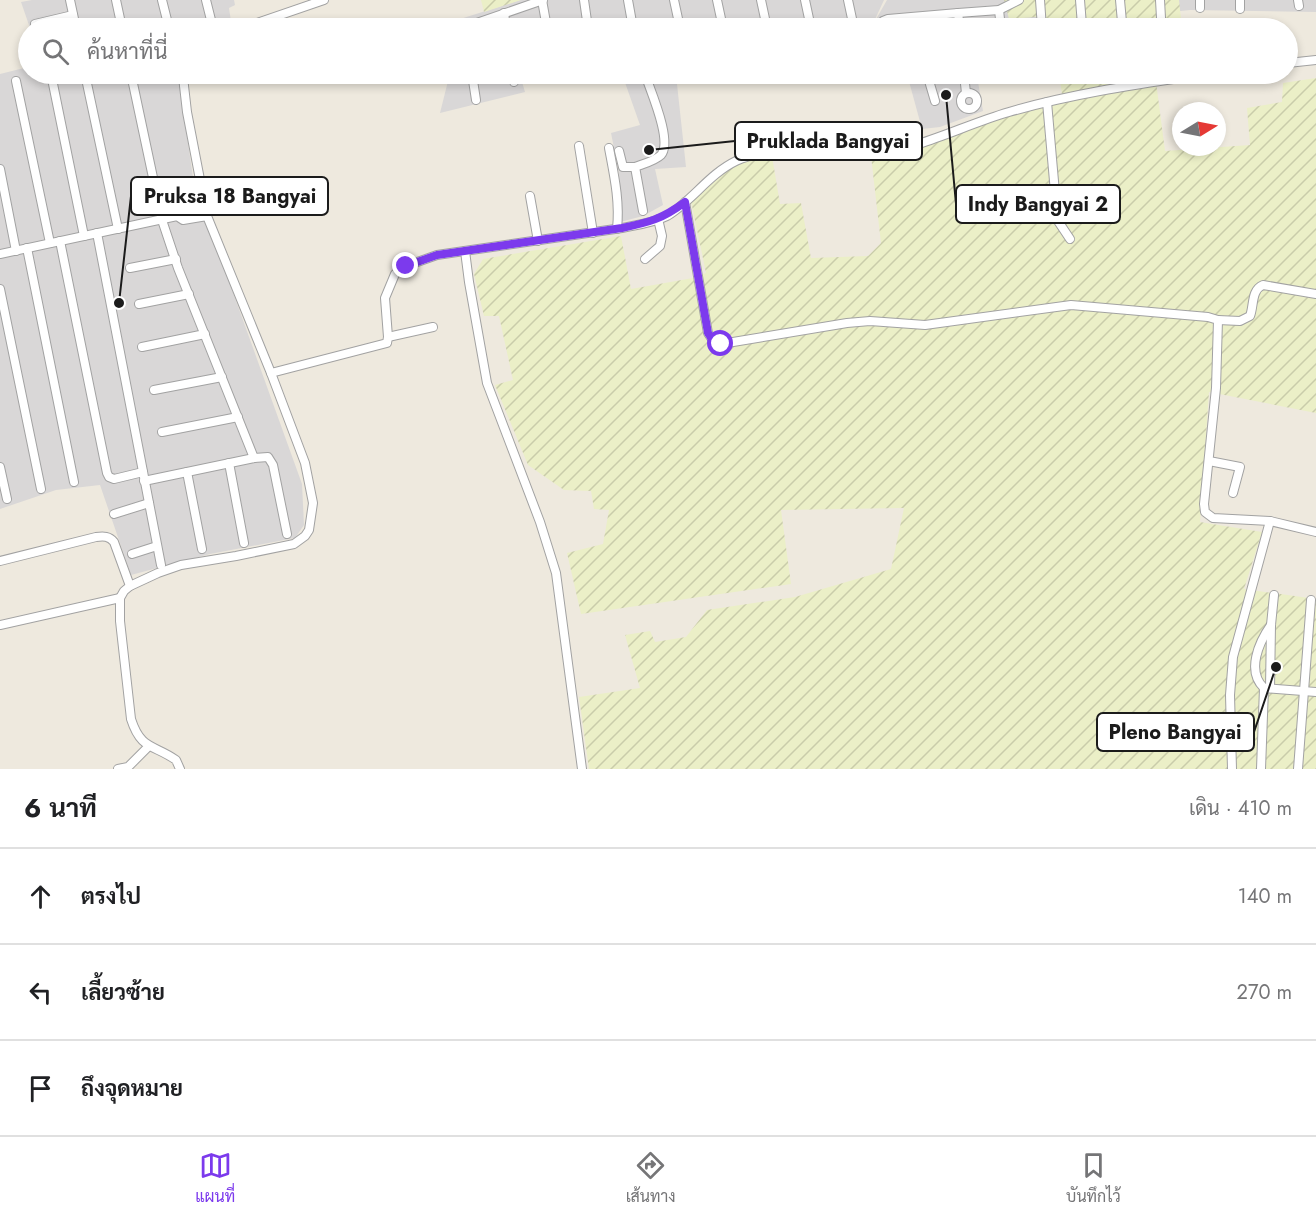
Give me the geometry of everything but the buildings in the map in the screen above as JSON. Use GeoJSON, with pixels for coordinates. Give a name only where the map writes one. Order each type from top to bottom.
{"type":"FeatureCollection","features":[{"type":"Feature","properties":{"kind":"street"},"geometry":{"type":"LineString","coordinates":[[70,0],[74,18]]}},
{"type":"Feature","properties":{"kind":"street"},"geometry":{"type":"LineString","coordinates":[[116,0],[120,18]]}},
{"type":"Feature","properties":{"kind":"street"},"geometry":{"type":"LineString","coordinates":[[162,0],[166,18]]}},
{"type":"Feature","properties":{"kind":"street"},"geometry":{"type":"LineString","coordinates":[[206,0],[210,18]]}},
{"type":"Feature","properties":{"kind":"street"},"geometry":{"type":"LineString","coordinates":[[271,18],[324,0]]}},
{"type":"Feature","properties":{"kind":"street"},"geometry":{"type":"LineString","coordinates":[[490,18],[543,0],[546,18]]}},
{"type":"Feature","properties":{"kind":"street"},"geometry":{"type":"LineString","coordinates":[[584,0],[587,18]]}},
{"type":"Feature","properties":{"kind":"street"},"geometry":{"type":"LineString","coordinates":[[628,0],[631,18]]}},
{"type":"Feature","properties":{"kind":"street"},"geometry":{"type":"LineString","coordinates":[[674,0],[678,18]]}},
{"type":"Feature","properties":{"kind":"street"},"geometry":{"type":"LineString","coordinates":[[717,0],[721,18]]}},
{"type":"Feature","properties":{"kind":"street"},"geometry":{"type":"LineString","coordinates":[[761,0],[765,18]]}},
{"type":"Feature","properties":{"kind":"street"},"geometry":{"type":"LineString","coordinates":[[805,0],[809,18]]}},
{"type":"Feature","properties":{"kind":"street"},"geometry":{"type":"LineString","coordinates":[[848,0],[852,18]]}},
{"type":"Feature","properties":{"kind":"street"},"geometry":{"type":"LineString","coordinates":[[902,18],[958,14],[1001,6],[1019,0]]}},
{"type":"Feature","properties":{"kind":"street"},"geometry":{"type":"LineString","coordinates":[[1040,0],[1041,18]]}},
{"type":"Feature","properties":{"kind":"street"},"geometry":{"type":"LineString","coordinates":[[1080,0],[1081,18]]}},
{"type":"Feature","properties":{"kind":"street"},"geometry":{"type":"LineString","coordinates":[[1120,0],[1122,18]]}},
{"type":"Feature","properties":{"kind":"street"},"geometry":{"type":"LineString","coordinates":[[1160,0],[1161,18]]}},
{"type":"Feature","properties":{"kind":"street"},"geometry":{"type":"LineString","coordinates":[[1240,0],[1240,9]]}},
{"type":"Feature","properties":{"kind":"street"},"geometry":{"type":"LineString","coordinates":[[504,13],[505,18]]}},
{"type":"Feature","properties":{"kind":"street"},"geometry":{"type":"LineString","coordinates":[[958,14],[959,18]]}},
{"type":"Feature","properties":{"kind":"street"},"geometry":{"type":"LineString","coordinates":[[60,18],[73,15]]}},
{"type":"Feature","properties":{"kind":"street"},"geometry":{"type":"LineString","coordinates":[[1298,62],[1316,60]]}},
{"type":"Feature","properties":{"kind":"street"},"geometry":{"type":"LineString","coordinates":[[16,81],[50,243]]}},
{"type":"Feature","properties":{"kind":"street"},"geometry":{"type":"LineString","coordinates":[[53,84],[84,236]]}},
{"type":"Feature","properties":{"kind":"street"},"geometry":{"type":"LineString","coordinates":[[87,84],[118,229]]}},
{"type":"Feature","properties":{"kind":"street"},"geometry":{"type":"LineString","coordinates":[[134,84],[162,220],[254,458]]}},
{"type":"Feature","properties":{"kind":"street"},"geometry":{"type":"LineString","coordinates":[[0,625],[120,598],[130,586],[158,573],[181,565],[294,544],[309,530],[313,503],[305,463],[207,216],[184,84]]}},
{"type":"Feature","properties":{"kind":"street"},"geometry":{"type":"LineString","coordinates":[[474,84],[476,100]]}},
{"type":"Feature","properties":{"kind":"street"},"geometry":{"type":"LineString","coordinates":[[618,152],[623,167],[635,166],[657,158],[664,150],[664,132],[648,84]]}},
{"type":"Feature","properties":{"kind":"street"},"geometry":{"type":"LineString","coordinates":[[930,84],[935,101]]}},
{"type":"Feature","properties":{"kind":"street"},"geometry":{"type":"LineString","coordinates":[[965,84],[966,93],[961,99],[961,104],[972,109]]}},
{"type":"Feature","properties":{"kind":"street"},"geometry":{"type":"LineString","coordinates":[[271,373],[379,347],[387,343],[385,298],[395,274],[406,266],[437,255],[593,233],[658,219],[685,202],[707,182],[738,160],[772,153],[886,153],[912,147],[976,123],[1047,102],[1149,84]]}},
{"type":"Feature","properties":{"kind":"street"},"geometry":{"type":"LineString","coordinates":[[966,93],[971,92],[977,98],[978,102],[972,109]]}},
{"type":"Feature","properties":{"kind":"street"},"geometry":{"type":"LineString","coordinates":[[1047,102],[1058,221],[1070,239]]}},
{"type":"Feature","properties":{"kind":"street"},"geometry":{"type":"LineString","coordinates":[[972,109],[976,123]]}},
{"type":"Feature","properties":{"kind":"street"},"geometry":{"type":"LineString","coordinates":[[579,146],[593,233]]}},
{"type":"Feature","properties":{"kind":"street"},"geometry":{"type":"LineString","coordinates":[[609,147],[616,183],[617,229]]}},
{"type":"Feature","properties":{"kind":"street"},"geometry":{"type":"LineString","coordinates":[[635,166],[643,211]]}},
{"type":"Feature","properties":{"kind":"street"},"geometry":{"type":"LineString","coordinates":[[0,169],[16,251]]}},
{"type":"Feature","properties":{"kind":"street"},"geometry":{"type":"LineString","coordinates":[[530,196],[538,241]]}},
{"type":"Feature","properties":{"kind":"street"},"geometry":{"type":"LineString","coordinates":[[685,202],[708,333],[714,342],[721,344],[847,323],[870,321],[925,325],[1071,305],[1240,321],[1250,316],[1255,292],[1263,285],[1316,294]]}},
{"type":"Feature","properties":{"kind":"street"},"geometry":{"type":"LineString","coordinates":[[0,254],[162,220],[177,216],[181,211],[204,206]]}},
{"type":"Feature","properties":{"kind":"street"},"geometry":{"type":"LineString","coordinates":[[177,216],[183,220],[207,216]]}},
{"type":"Feature","properties":{"kind":"street"},"geometry":{"type":"LineString","coordinates":[[645,259],[660,246],[662,236],[658,219]]}},
{"type":"Feature","properties":{"kind":"street"},"geometry":{"type":"LineString","coordinates":[[97,233],[161,564]]}},
{"type":"Feature","properties":{"kind":"street"},"geometry":{"type":"LineString","coordinates":[[60,241],[107,473],[114,479],[143,472]]}},
{"type":"Feature","properties":{"kind":"street"},"geometry":{"type":"LineString","coordinates":[[27,248],[74,482]]}},
{"type":"Feature","properties":{"kind":"street"},"geometry":{"type":"LineString","coordinates":[[465,251],[487,383],[540,522],[556,573],[582,769]]}},
{"type":"Feature","properties":{"kind":"street"},"geometry":{"type":"LineString","coordinates":[[130,268],[176,259]]}},
{"type":"Feature","properties":{"kind":"street"},"geometry":{"type":"LineString","coordinates":[[0,289],[41,489]]}},
{"type":"Feature","properties":{"kind":"street"},"geometry":{"type":"LineString","coordinates":[[139,304],[189,294]]}},
{"type":"Feature","properties":{"kind":"street"},"geometry":{"type":"LineString","coordinates":[[1218,320],[1216,388],[1204,504],[1208,515],[1213,518],[1270,521],[1316,532]]}},
{"type":"Feature","properties":{"kind":"street"},"geometry":{"type":"LineString","coordinates":[[388,337],[433,327]]}},
{"type":"Feature","properties":{"kind":"street"},"geometry":{"type":"LineString","coordinates":[[142,347],[205,334]]}},
{"type":"Feature","properties":{"kind":"street"},"geometry":{"type":"LineString","coordinates":[[154,390],[222,377]]}},
{"type":"Feature","properties":{"kind":"street"},"geometry":{"type":"LineString","coordinates":[[162,432],[238,417]]}},
{"type":"Feature","properties":{"kind":"street"},"geometry":{"type":"LineString","coordinates":[[144,481],[262,456],[271,460],[287,534]]}},
{"type":"Feature","properties":{"kind":"street"},"geometry":{"type":"LineString","coordinates":[[1209,461],[1240,467],[1233,493]]}},
{"type":"Feature","properties":{"kind":"street"},"geometry":{"type":"LineString","coordinates":[[229,463],[244,543]]}},
{"type":"Feature","properties":{"kind":"street"},"geometry":{"type":"LineString","coordinates":[[0,467],[2,488],[7,499]]}},
{"type":"Feature","properties":{"kind":"street"},"geometry":{"type":"LineString","coordinates":[[187,472],[202,549]]}},
{"type":"Feature","properties":{"kind":"street"},"geometry":{"type":"LineString","coordinates":[[114,514],[149,503]]}},
{"type":"Feature","properties":{"kind":"street"},"geometry":{"type":"LineString","coordinates":[[1232,769],[1230,695],[1233,657],[1270,521]]}},
{"type":"Feature","properties":{"kind":"street"},"geometry":{"type":"LineString","coordinates":[[0,561],[106,536],[111,537],[114,542],[130,586]]}},
{"type":"Feature","properties":{"kind":"street"},"geometry":{"type":"LineString","coordinates":[[132,555],[157,546]]}},
{"type":"Feature","properties":{"kind":"street"},"geometry":{"type":"LineString","coordinates":[[1261,769],[1274,595]]}},
{"type":"Feature","properties":{"kind":"street"},"geometry":{"type":"LineString","coordinates":[[120,598],[120,621],[131,719],[136,734],[149,746],[176,759],[180,769]]}},
{"type":"Feature","properties":{"kind":"street"},"geometry":{"type":"LineString","coordinates":[[1298,769],[1311,600]]}},
{"type":"Feature","properties":{"kind":"street"},"geometry":{"type":"LineString","coordinates":[[1271,625],[1263,636],[1256,654],[1258,680],[1267,688],[1316,692]]}},
{"type":"Feature","properties":{"kind":"street"},"geometry":{"type":"LineString","coordinates":[[118,769],[128,767],[149,746]]}},
{"type":"Feature","properties":{"kind":"shaded area"},"geometry":{"type":"Polygon","coordinates":[[[32,0],[234,0],[235,5],[229,8],[230,18],[27,18],[21,2],[32,0]]]}},
{"type":"Feature","properties":{"kind":"shaded area"},"geometry":{"type":"Polygon","coordinates":[[[520,0],[884,0],[876,18],[463,18],[520,0]]]}},
{"type":"Feature","properties":{"kind":"shaded area"},"geometry":{"type":"Polygon","coordinates":[[[887,0],[1316,0],[1316,12],[1190,10],[1115,18],[877,18],[887,0]]]}},
{"type":"Feature","properties":{"kind":"shaded area"},"geometry":{"type":"Polygon","coordinates":[[[18,70],[18,84],[179,84],[194,184],[302,484],[304,525],[295,538],[210,554],[131,575],[100,485],[56,490],[0,509],[0,74],[18,70]]]}},
{"type":"Feature","properties":{"kind":"shaded area"},"geometry":{"type":"Polygon","coordinates":[[[447,84],[523,84],[525,92],[440,113],[447,84]]]}},
{"type":"Feature","properties":{"kind":"shaded area"},"geometry":{"type":"Polygon","coordinates":[[[626,84],[677,84],[686,167],[655,169],[663,205],[643,216],[620,222],[619,173],[611,133],[640,125],[626,84]]]}},
{"type":"Feature","properties":{"kind":"shaded area"},"geometry":{"type":"Polygon","coordinates":[[[910,84],[978,84],[983,111],[940,127],[922,129],[910,84]]]}},
{"type":"Feature","properties":{"kind":"green space"},"geometry":{"type":"Polygon","coordinates":[[[481,0],[521,0],[484,12],[481,0]]]}},
{"type":"Feature","properties":{"kind":"green space"},"geometry":{"type":"Polygon","coordinates":[[[1004,0],[1179,0],[1181,18],[1036,17],[1009,18],[1004,0]]]}},
{"type":"Feature","properties":{"kind":"green space"},"geometry":{"type":"Polygon","coordinates":[[[1316,78],[1316,413],[1209,392],[1200,522],[1262,532],[1244,589],[1316,599],[1316,769],[589,769],[579,697],[640,688],[625,635],[650,631],[655,642],[686,637],[707,610],[795,597],[891,569],[904,508],[781,510],[791,584],[581,614],[567,553],[603,544],[609,510],[594,509],[591,491],[564,490],[528,465],[495,385],[513,380],[499,316],[484,316],[474,274],[483,259],[621,236],[631,289],[693,278],[706,273],[691,201],[737,163],[772,156],[780,204],[801,203],[811,258],[868,256],[881,243],[871,156],[908,152],[1002,113],[1063,101],[1060,84],[1156,84],[1165,151],[1172,151],[1172,156],[1226,156],[1226,147],[1250,145],[1247,108],[1282,102],[1283,84],[1298,84],[1298,81],[1316,78]]]}},
{"type":"Feature","properties":{"kind":"place","name":"Indy Bangyai 2"},"geometry":{"type":"Point","coordinates":[946,95]}},
{"type":"Feature","properties":{"kind":"place","name":"Pruklada Bangyai"},"geometry":{"type":"Point","coordinates":[649,150]}},
{"type":"Feature","properties":{"kind":"place","name":"Pruksa 18 Bangyai"},"geometry":{"type":"Point","coordinates":[119,303]}},
{"type":"Feature","properties":{"kind":"place","name":"Pleno Bangyai"},"geometry":{"type":"Point","coordinates":[1276,667]}},
{"type":"Feature","properties":{"kind":"route"},"geometry":{"type":"LineString","coordinates":[[406,266],[437,255],[648,223],[667,215],[685,202],[708,333],[714,342],[721,344]]}}]}
